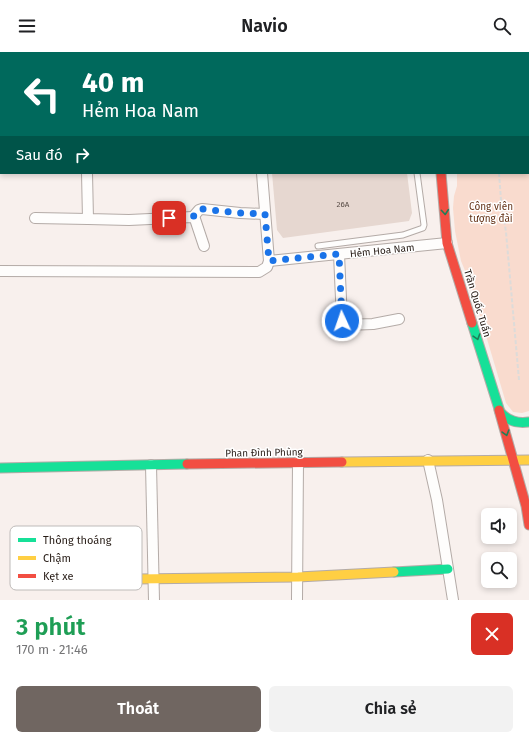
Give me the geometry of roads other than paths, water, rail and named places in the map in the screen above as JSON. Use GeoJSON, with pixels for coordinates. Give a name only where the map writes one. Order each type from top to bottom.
{"type":"FeatureCollection","features":[{"type":"Feature","properties":{"kind":"street"},"geometry":{"type":"LineString","coordinates":[[87,174],[88,220]]}},
{"type":"Feature","properties":{"kind":"street"},"geometry":{"type":"LineString","coordinates":[[0,271],[259,272],[267,267],[269,261],[262,174]]}},
{"type":"Feature","properties":{"kind":"street","name":"Trần Quốc Tuấn"},"geometry":{"type":"LineString","coordinates":[[441,174],[448,243],[498,407],[505,418],[516,423],[526,423]]}},
{"type":"Feature","properties":{"kind":"street"},"geometry":{"type":"LineString","coordinates":[[193,217],[198,210],[202,209],[265,214]]}},
{"type":"Feature","properties":{"kind":"street"},"geometry":{"type":"LineString","coordinates":[[35,218],[129,220],[193,217]]}},
{"type":"Feature","properties":{"kind":"street"},"geometry":{"type":"LineString","coordinates":[[193,217],[204,246]]}},
{"type":"Feature","properties":{"kind":"street","name":"Hẻm Hoa Nam"},"geometry":{"type":"LineString","coordinates":[[269,261],[448,243]]}},
{"type":"Feature","properties":{"kind":"street"},"geometry":{"type":"LineString","coordinates":[[339,254],[342,321],[344,324],[373,324],[399,319]]}},
{"type":"Feature","properties":{"kind":"street"},"geometry":{"type":"LineString","coordinates":[[498,407],[514,459],[526,506],[529,525]]}},
{"type":"Feature","properties":{"kind":"street"},"geometry":{"type":"LineString","coordinates":[[428,460],[437,500],[453,600]]}},
{"type":"Feature","properties":{"kind":"street","name":"Phan Đình Phùng"},"geometry":{"type":"LineString","coordinates":[[0,468],[428,460],[529,460]]}},
{"type":"Feature","properties":{"kind":"street"},"geometry":{"type":"LineString","coordinates":[[297,600],[298,462]]}},
{"type":"Feature","properties":{"kind":"street"},"geometry":{"type":"LineString","coordinates":[[151,465],[154,600]]}},
{"type":"Feature","properties":{"kind":"street"},"geometry":{"type":"LineString","coordinates":[[142,578],[298,577],[448,569]]}},
{"type":"Feature","properties":{"kind":"lane"},"geometry":{"type":"LineString","coordinates":[[318,246],[403,235],[423,228],[424,225],[417,174]]}},
{"type":"Feature","properties":{"kind":"park label","name":"Công viên tượng đài"},"geometry":{"type":"Point","coordinates":[491,212]}}]}
